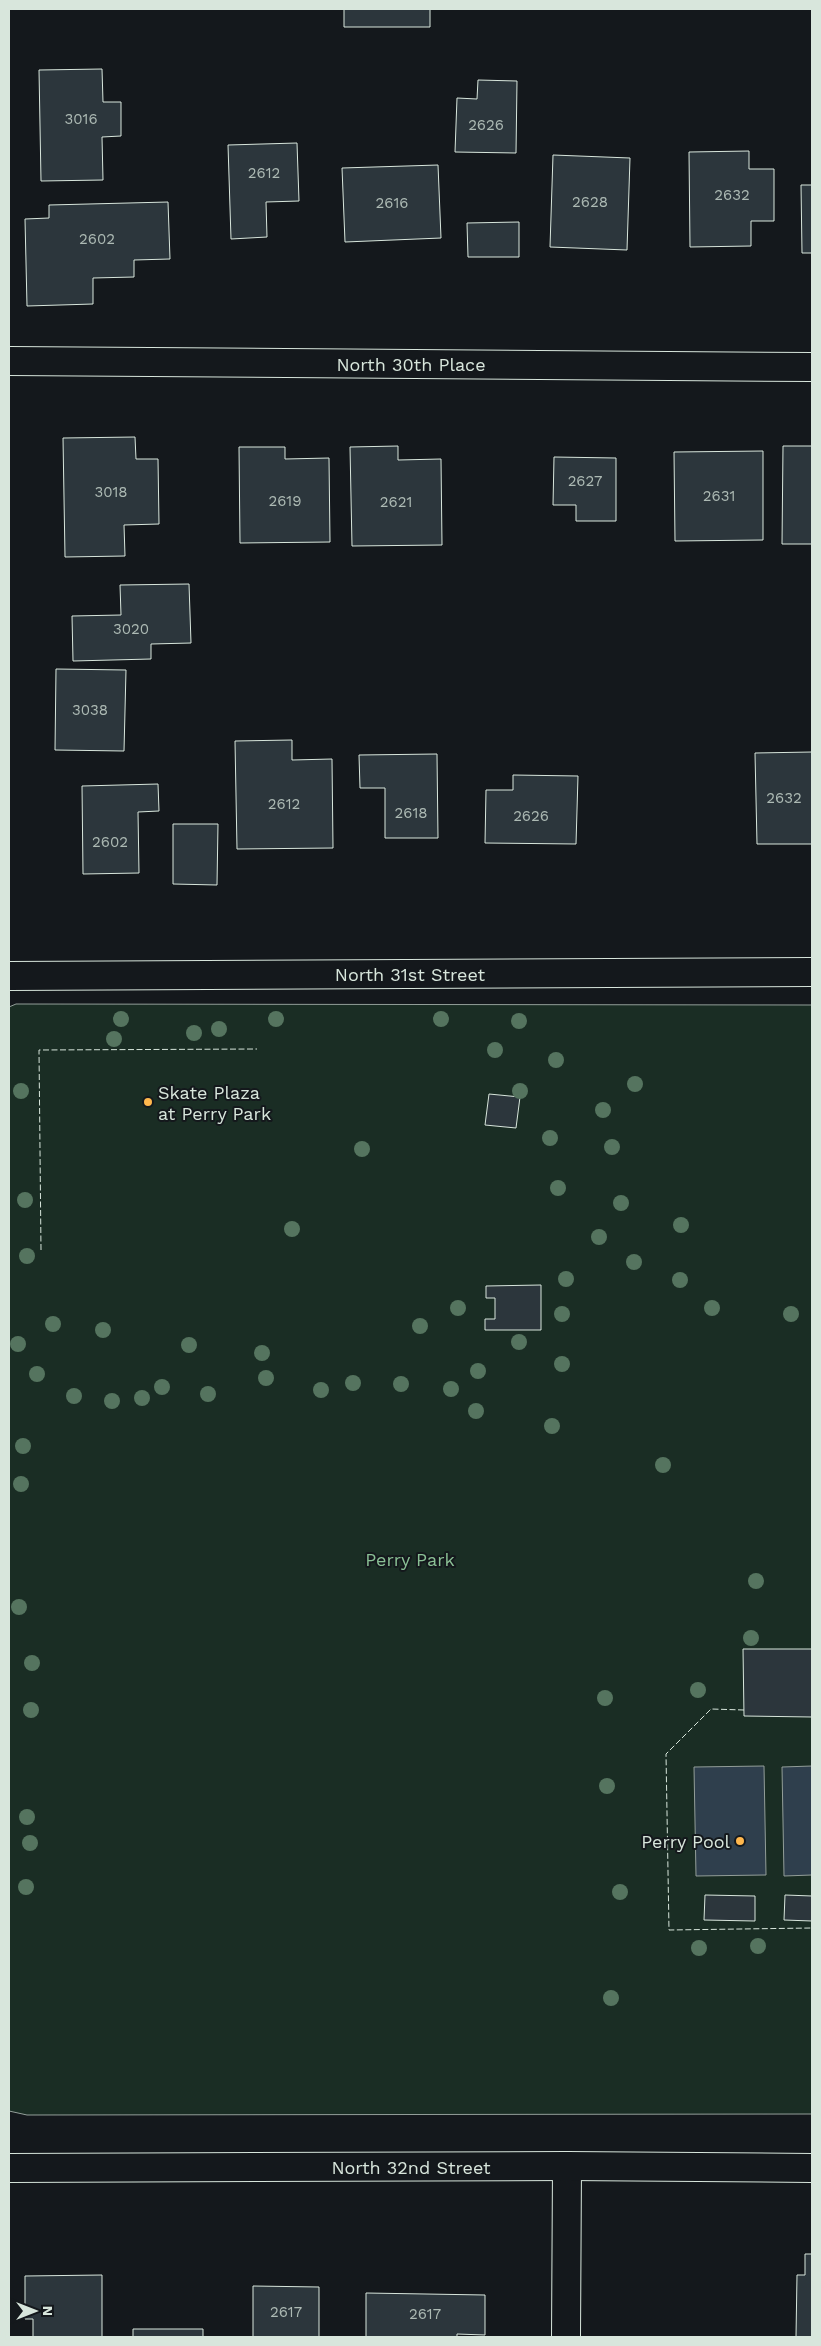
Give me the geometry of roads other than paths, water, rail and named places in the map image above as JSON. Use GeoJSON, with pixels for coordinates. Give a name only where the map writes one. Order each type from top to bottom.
{"type":"FeatureCollection","features":[{"type":"Feature","properties":{"kind":"street","name":"North 30th Place"},"geometry":{"type":"LineString","coordinates":[[9,361],[812,367]]}},
{"type":"Feature","properties":{"kind":"street","name":"North 31st Street"},"geometry":{"type":"LineString","coordinates":[[9,976],[812,972]]}},
{"type":"Feature","properties":{"kind":"street","name":"North 32nd Street"},"geometry":{"type":"LineString","coordinates":[[9,2168],[567,2166],[812,2168]]}},
{"type":"Feature","properties":{"kind":"street"},"geometry":{"type":"LineString","coordinates":[[566,2337],[567,2166]]}},
{"type":"Feature","properties":{"kind":"water"},"geometry":{"type":"Polygon","coordinates":[[[764,1766],[766,1875],[696,1876],[694,1767],[764,1766]]]}},
{"type":"Feature","properties":{"kind":"water"},"geometry":{"type":"Polygon","coordinates":[[[812,1766],[812,1875],[784,1876],[782,1767],[812,1766]]]}},
{"type":"Feature","properties":{"kind":"place","name":"Skate Plaza at Perry Park"},"geometry":{"type":"Point","coordinates":[148,1102]}},
{"type":"Feature","properties":{"kind":"place","name":"Perry Pool"},"geometry":{"type":"Point","coordinates":[740,1841]}},
{"type":"Feature","properties":{"kind":"park label","name":"Perry Park"},"geometry":{"type":"Point","coordinates":[410,1559]}}]}
